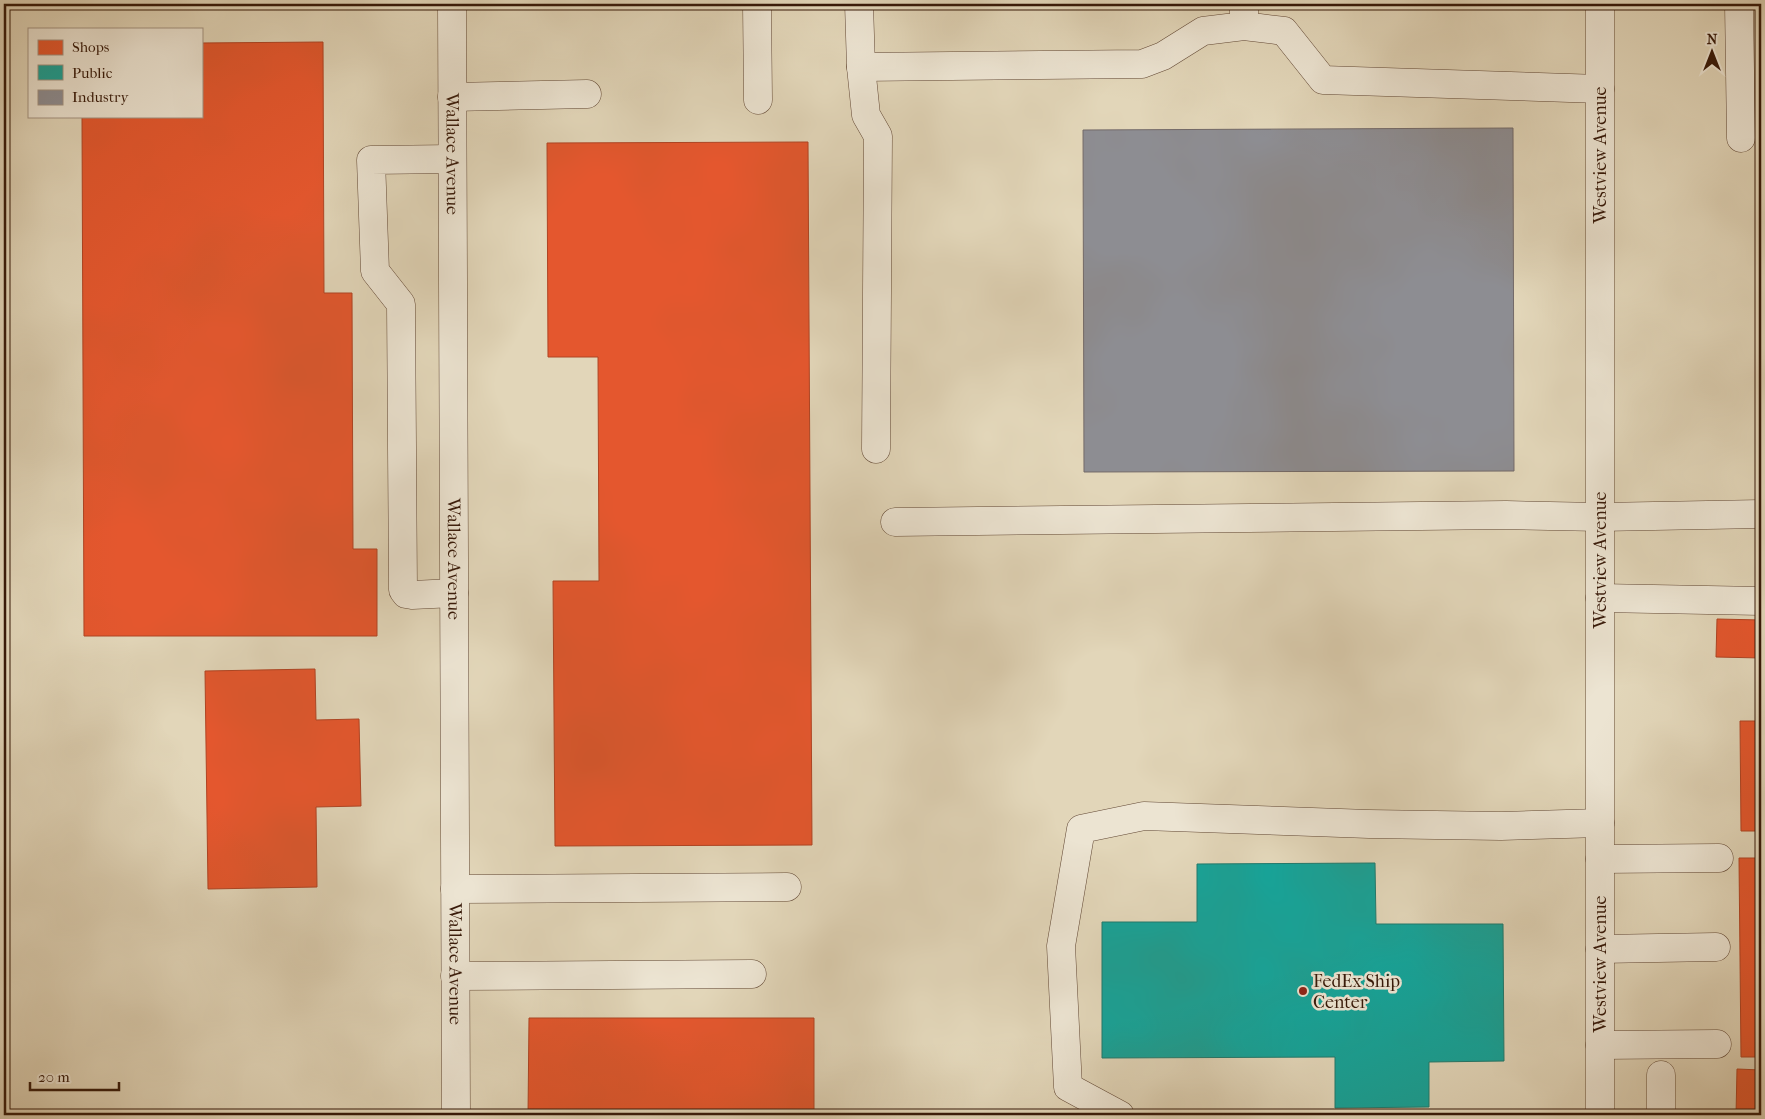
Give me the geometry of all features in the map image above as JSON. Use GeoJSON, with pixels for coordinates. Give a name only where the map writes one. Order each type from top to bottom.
{"type":"FeatureCollection","features":[{"type":"Feature","properties":{"kind":"street","name":"Wallace Avenue"},"geometry":{"type":"LineString","coordinates":[[452,4],[456,1115]]}},
{"type":"Feature","properties":{"kind":"street"},"geometry":{"type":"LineString","coordinates":[[757,4],[758,100]]}},
{"type":"Feature","properties":{"kind":"street"},"geometry":{"type":"LineString","coordinates":[[859,4],[866,115],[878,136],[876,449]]}},
{"type":"Feature","properties":{"kind":"street","name":"Westview Avenue"},"geometry":{"type":"LineString","coordinates":[[1600,4],[1600,1115]]}},
{"type":"Feature","properties":{"kind":"street"},"geometry":{"type":"LineString","coordinates":[[1739,4],[1750,37],[1740,138]]}},
{"type":"Feature","properties":{"kind":"street"},"geometry":{"type":"LineString","coordinates":[[862,67],[1142,64],[1163,56],[1203,31],[1244,15],[1284,31],[1323,80],[1600,89]]}},
{"type":"Feature","properties":{"kind":"street"},"geometry":{"type":"LineString","coordinates":[[452,97],[587,94]]}},
{"type":"Feature","properties":{"kind":"street"},"geometry":{"type":"LineString","coordinates":[[452,159],[371,160],[376,271],[401,304],[403,590],[406,594],[412,595],[454,593]]}},
{"type":"Feature","properties":{"kind":"street"},"geometry":{"type":"LineString","coordinates":[[895,522],[1496,516],[1600,517],[1761,514]]}},
{"type":"Feature","properties":{"kind":"street"},"geometry":{"type":"LineString","coordinates":[[1600,598],[1761,602]]}},
{"type":"Feature","properties":{"kind":"street"},"geometry":{"type":"LineString","coordinates":[[1120,1115],[1068,1088],[1061,946],[1080,829],[1144,816],[1501,826],[1600,823]]}},
{"type":"Feature","properties":{"kind":"street"},"geometry":{"type":"LineString","coordinates":[[1600,859],[1718,858]]}},
{"type":"Feature","properties":{"kind":"street"},"geometry":{"type":"LineString","coordinates":[[455,888],[787,887]]}},
{"type":"Feature","properties":{"kind":"street"},"geometry":{"type":"LineString","coordinates":[[1600,949],[1716,946]]}},
{"type":"Feature","properties":{"kind":"street"},"geometry":{"type":"LineString","coordinates":[[455,976],[752,974]]}},
{"type":"Feature","properties":{"kind":"street"},"geometry":{"type":"LineString","coordinates":[[1600,1045],[1717,1044]]}},
{"type":"Feature","properties":{"kind":"street"},"geometry":{"type":"LineString","coordinates":[[1661,1074],[1661,1115]]}},
{"type":"Feature","properties":{"kind":"building: Shops"},"geometry":{"type":"Polygon","coordinates":[[[323,42],[324,293],[352,293],[353,549],[377,549],[377,636],[84,636],[82,118],[202,118],[202,43],[323,42]]]}},
{"type":"Feature","properties":{"kind":"building: Shops"},"geometry":{"type":"Polygon","coordinates":[[[808,142],[812,845],[555,846],[553,581],[599,581],[598,357],[548,357],[547,143],[808,142]]]}},
{"type":"Feature","properties":{"kind":"building: Shops"},"geometry":{"type":"Polygon","coordinates":[[[1761,316],[1761,365],[1758,365],[1757,317],[1761,316]]]}},
{"type":"Feature","properties":{"kind":"building: Shops"},"geometry":{"type":"Polygon","coordinates":[[[1717,619],[1761,620],[1761,658],[1716,657],[1717,619]]]}},
{"type":"Feature","properties":{"kind":"building: Shops"},"geometry":{"type":"Polygon","coordinates":[[[315,669],[316,720],[359,719],[361,806],[316,807],[317,887],[208,889],[205,671],[315,669]]]}},
{"type":"Feature","properties":{"kind":"building: Shops"},"geometry":{"type":"Polygon","coordinates":[[[1740,721],[1761,721],[1761,831],[1741,831],[1740,721]]]}},
{"type":"Feature","properties":{"kind":"building: Shops"},"geometry":{"type":"Polygon","coordinates":[[[1739,858],[1761,858],[1761,1057],[1741,1057],[1739,858]]]}},
{"type":"Feature","properties":{"kind":"building: Shops"},"geometry":{"type":"Polygon","coordinates":[[[529,1018],[814,1018],[814,1115],[528,1115],[529,1018]]]}},
{"type":"Feature","properties":{"kind":"building: Shops"},"geometry":{"type":"Polygon","coordinates":[[[1737,1069],[1761,1070],[1761,1115],[1736,1115],[1737,1069]]]}},
{"type":"Feature","properties":{"kind":"building: Public","name":"FedEx Ship Center"},"geometry":{"type":"Polygon","coordinates":[[[1375,863],[1376,924],[1503,924],[1504,1061],[1429,1062],[1429,1107],[1335,1108],[1335,1057],[1102,1058],[1102,922],[1197,922],[1197,864],[1375,863]]]}},
{"type":"Feature","properties":{"kind":"building: Industry"},"geometry":{"type":"Polygon","coordinates":[[[1513,128],[1514,471],[1084,472],[1083,130],[1513,128]]]}},
{"type":"Feature","properties":{"kind":"place","name":"FedEx Ship Center"},"geometry":{"type":"Point","coordinates":[1303,991]}}]}
